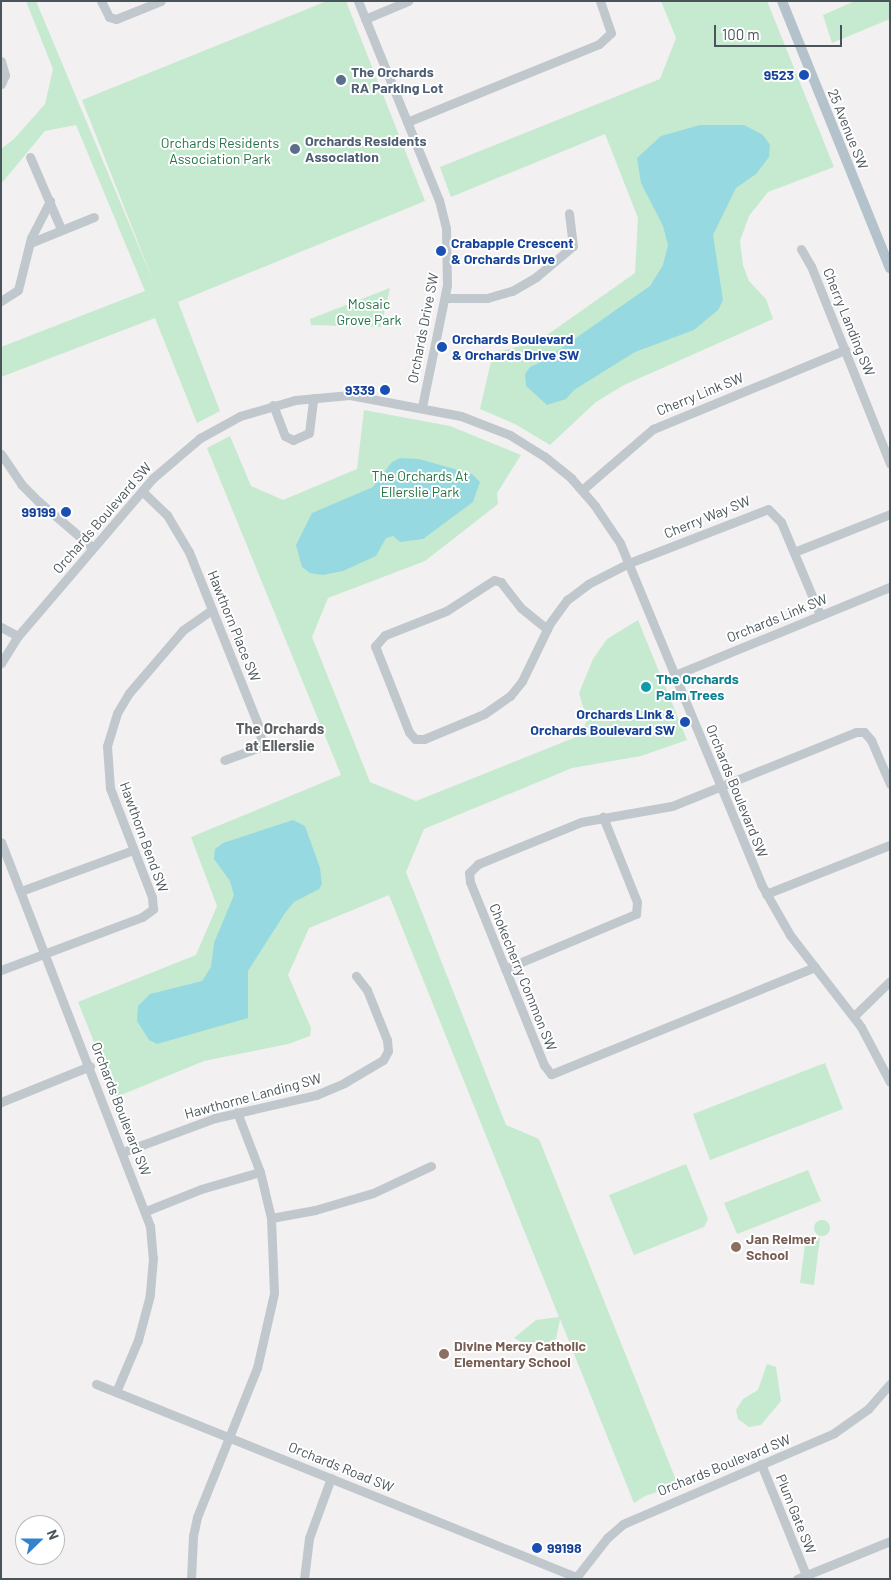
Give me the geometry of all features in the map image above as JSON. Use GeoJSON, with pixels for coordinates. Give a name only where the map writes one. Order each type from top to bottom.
{"type":"FeatureCollection","features":[{"type":"Feature","properties":{"kind":"main road","name":"25 Avenue SW"},"geometry":{"type":"LineString","coordinates":[[782,1],[890,268]]}},
{"type":"Feature","properties":{"kind":"street"},"geometry":{"type":"LineString","coordinates":[[101,1],[109,17],[116,19],[161,1]]}},
{"type":"Feature","properties":{"kind":"street","name":"Orchards Drive SW"},"geometry":{"type":"LineString","coordinates":[[358,1],[407,122],[446,228],[449,256],[445,298],[422,407]]}},
{"type":"Feature","properties":{"kind":"street"},"geometry":{"type":"LineString","coordinates":[[365,19],[408,1]]}},
{"type":"Feature","properties":{"kind":"street"},"geometry":{"type":"LineString","coordinates":[[407,122],[604,41],[611,28],[600,1]]}},
{"type":"Feature","properties":{"kind":"street"},"geometry":{"type":"LineString","coordinates":[[1,61],[5,75],[1,84]]}},
{"type":"Feature","properties":{"kind":"street"},"geometry":{"type":"LineString","coordinates":[[30,157],[61,229]]}},
{"type":"Feature","properties":{"kind":"street"},"geometry":{"type":"LineString","coordinates":[[1,301],[18,290],[30,243],[50,201]]}},
{"type":"Feature","properties":{"kind":"street"},"geometry":{"type":"LineString","coordinates":[[445,298],[487,298],[512,291],[536,277],[573,246],[569,213]]}},
{"type":"Feature","properties":{"kind":"street"},"geometry":{"type":"LineString","coordinates":[[30,243],[94,216]]}},
{"type":"Feature","properties":{"kind":"street","name":"Cherry Landing SW"},"geometry":{"type":"LineString","coordinates":[[801,248],[812,266],[890,464]]}},
{"type":"Feature","properties":{"kind":"street","name":"Cherry Link SW"},"geometry":{"type":"LineString","coordinates":[[582,490],[653,429],[845,350]]}},
{"type":"Feature","properties":{"kind":"street","name":"Orchards Boulevard SW"},"geometry":{"type":"LineString","coordinates":[[1,663],[18,636],[161,470],[200,438],[240,416],[274,405],[313,398],[350,396],[422,407],[476,421],[510,435],[559,467],[582,490],[606,521],[629,563],[720,787],[766,894],[790,935],[854,1016],[890,1082]]}},
{"type":"Feature","properties":{"kind":"street"},"geometry":{"type":"LineString","coordinates":[[274,405],[285,436],[296,440],[310,430],[313,398]]}},
{"type":"Feature","properties":{"kind":"street"},"geometry":{"type":"LineString","coordinates":[[1,454],[21,484],[38,501],[94,548]]}},
{"type":"Feature","properties":{"kind":"street","name":"Hawthorn Place SW"},"geometry":{"type":"LineString","coordinates":[[142,491],[167,516],[182,538],[263,738],[257,749],[224,760]]}},
{"type":"Feature","properties":{"kind":"street","name":"Cherry Way SW"},"geometry":{"type":"LineString","coordinates":[[629,563],[768,509],[781,522],[820,615]]}},
{"type":"Feature","properties":{"kind":"street"},"geometry":{"type":"LineString","coordinates":[[794,552],[890,514]]}},
{"type":"Feature","properties":{"kind":"street"},"geometry":{"type":"LineString","coordinates":[[547,630],[521,608],[501,582],[494,580],[446,611],[386,635],[375,646],[409,732],[415,739],[424,740],[476,718],[515,697],[547,630],[574,594],[597,578],[629,563]]}},
{"type":"Feature","properties":{"kind":"street","name":"Orchards Link SW"},"geometry":{"type":"LineString","coordinates":[[675,675],[890,587]]}},
{"type":"Feature","properties":{"kind":"street","name":"Hawthorn Bend SW"},"geometry":{"type":"LineString","coordinates":[[45,952],[150,912],[152,897],[133,850],[106,772],[111,730],[129,693],[183,630],[212,610]]}},
{"type":"Feature","properties":{"kind":"street"},"geometry":{"type":"LineString","coordinates":[[1,627],[18,636]]}},
{"type":"Feature","properties":{"kind":"street","name":"Chokecherry Common SW"},"geometry":{"type":"LineString","coordinates":[[815,967],[554,1074],[544,1065],[470,882],[471,869],[581,822],[664,808],[859,731],[871,740],[890,784]]}},
{"type":"Feature","properties":{"kind":"street"},"geometry":{"type":"LineString","coordinates":[[506,970],[636,914],[637,902],[603,817]]}},
{"type":"Feature","properties":{"kind":"street","name":"Orchards Boulevard SW"},"geometry":{"type":"LineString","coordinates":[[1,842],[146,1211],[154,1258],[150,1295],[138,1340],[116,1392]]}},
{"type":"Feature","properties":{"kind":"street"},"geometry":{"type":"LineString","coordinates":[[766,894],[890,845]]}},
{"type":"Feature","properties":{"kind":"street"},"geometry":{"type":"LineString","coordinates":[[21,891],[133,850]]}},
{"type":"Feature","properties":{"kind":"street"},"geometry":{"type":"LineString","coordinates":[[1,970],[45,952]]}},
{"type":"Feature","properties":{"kind":"street","name":"Hawthorne Landing SW"},"geometry":{"type":"LineString","coordinates":[[123,1152],[191,1126],[237,1112],[329,1090],[386,1056],[387,1040],[366,990],[356,976]]}},
{"type":"Feature","properties":{"kind":"street"},"geometry":{"type":"LineString","coordinates":[[854,1016],[890,981]]}},
{"type":"Feature","properties":{"kind":"street"},"geometry":{"type":"LineString","coordinates":[[1,1102],[90,1066]]}},
{"type":"Feature","properties":{"kind":"street"},"geometry":{"type":"LineString","coordinates":[[191,1579],[193,1536],[197,1517],[228,1436],[257,1368],[271,1317],[275,1270],[271,1218],[260,1172],[237,1112]]}},
{"type":"Feature","properties":{"kind":"street"},"geometry":{"type":"LineString","coordinates":[[271,1218],[315,1210],[373,1193],[431,1166]]}},
{"type":"Feature","properties":{"kind":"street"},"geometry":{"type":"LineString","coordinates":[[146,1211],[201,1189],[260,1172]]}},
{"type":"Feature","properties":{"kind":"street","name":"Orchards Road SW"},"geometry":{"type":"LineString","coordinates":[[96,1384],[576,1578]]}},
{"type":"Feature","properties":{"kind":"street","name":"Orchards Boulevard SW"},"geometry":{"type":"LineString","coordinates":[[576,1578],[607,1538],[623,1524],[834,1433],[868,1408],[890,1384]]}},
{"type":"Feature","properties":{"kind":"street","name":"Plum Gate SW"},"geometry":{"type":"LineString","coordinates":[[761,1464],[806,1575]]}},
{"type":"Feature","properties":{"kind":"street"},"geometry":{"type":"LineString","coordinates":[[304,1579],[309,1538],[331,1478]]}},
{"type":"Feature","properties":{"kind":"street"},"geometry":{"type":"LineString","coordinates":[[796,1579],[890,1541]]}},
{"type":"Feature","properties":{"kind":"green space","name":"Orchards Residents Association Park"},"geometry":{"type":"Polygon","coordinates":[[[26,1],[36,1],[154,283],[82,100],[327,1],[346,1],[425,201],[178,302],[220,411],[197,423],[155,318],[1,377],[1,347],[145,291],[76,125],[45,131],[1,184],[1,149],[14,139],[45,104],[53,69],[26,1]]]}},
{"type":"Feature","properties":{"kind":"green space"},"geometry":{"type":"Polygon","coordinates":[[[661,1],[767,1],[834,167],[768,192],[749,216],[740,241],[743,265],[749,281],[766,299],[773,319],[624,385],[596,402],[550,445],[515,424],[480,409],[493,353],[537,342],[635,273],[638,218],[605,134],[451,197],[440,167],[660,79],[676,38],[661,1]]]}},
{"type":"Feature","properties":{"kind":"green space"},"geometry":{"type":"Polygon","coordinates":[[[855,1],[890,1],[890,19],[832,43],[823,15],[855,1]]]}},
{"type":"Feature","properties":{"kind":"green space","name":"Mosaic Grove Park"},"geometry":{"type":"Polygon","coordinates":[[[390,288],[381,327],[311,325],[310,319],[390,288]]]}},
{"type":"Feature","properties":{"kind":"green space","name":"The Orchards At Ellerslie Park"},"geometry":{"type":"Polygon","coordinates":[[[364,410],[450,426],[521,455],[497,493],[498,504],[425,561],[328,598],[312,637],[370,782],[416,801],[581,735],[587,720],[579,693],[593,659],[607,639],[638,620],[687,740],[641,756],[572,768],[424,829],[406,872],[506,1125],[539,1139],[678,1485],[645,1496],[634,1503],[560,1319],[556,1339],[533,1348],[514,1338],[536,1320],[559,1317],[389,895],[309,928],[288,975],[311,1028],[310,1036],[288,1044],[204,1061],[116,1097],[78,1002],[196,955],[217,906],[191,837],[341,775],[207,448],[230,436],[251,486],[283,500],[357,469],[364,410]]]}},
{"type":"Feature","properties":{"kind":"green space"},"geometry":{"type":"Polygon","coordinates":[[[825,1063],[843,1109],[710,1160],[693,1114],[825,1063]]]}},
{"type":"Feature","properties":{"kind":"green space"},"geometry":{"type":"Polygon","coordinates":[[[686,1164],[708,1219],[704,1227],[634,1255],[609,1195],[686,1164]]]}},
{"type":"Feature","properties":{"kind":"green space"},"geometry":{"type":"Polygon","coordinates":[[[808,1170],[821,1201],[737,1234],[724,1203],[808,1170]]]}},
{"type":"Feature","properties":{"kind":"green space"},"geometry":{"type":"Polygon","coordinates":[[[822,1220],[830,1228],[822,1236],[814,1228],[822,1220]]]}},
{"type":"Feature","properties":{"kind":"green space"},"geometry":{"type":"Polygon","coordinates":[[[806,1236],[820,1238],[814,1285],[800,1283],[806,1236]]]}},
{"type":"Feature","properties":{"kind":"green space"},"geometry":{"type":"Polygon","coordinates":[[[767,1364],[776,1367],[781,1401],[761,1425],[749,1427],[738,1419],[736,1410],[743,1399],[758,1390],[767,1364]]]}},
{"type":"Feature","properties":{"kind":"water"},"geometry":{"type":"Polygon","coordinates":[[[700,125],[744,125],[763,135],[770,145],[769,157],[756,174],[736,188],[713,235],[723,300],[718,310],[694,330],[635,352],[574,390],[566,399],[547,405],[526,386],[525,374],[530,367],[543,361],[650,286],[663,265],[668,245],[663,226],[641,183],[637,158],[661,136],[700,125]]]}},
{"type":"Feature","properties":{"kind":"water"},"geometry":{"type":"Polygon","coordinates":[[[400,458],[419,459],[472,474],[480,482],[473,502],[423,539],[400,542],[393,536],[386,538],[376,556],[343,571],[323,575],[310,573],[302,567],[296,545],[312,513],[373,487],[392,462],[400,458]]]}},
{"type":"Feature","properties":{"kind":"water"},"geometry":{"type":"Polygon","coordinates":[[[293,820],[305,826],[320,868],[322,884],[319,889],[294,902],[248,971],[248,1018],[157,1044],[149,1040],[137,1021],[138,1006],[150,994],[202,981],[211,967],[214,943],[234,895],[230,881],[214,859],[215,849],[223,843],[293,820]]]}},
{"type":"Feature","properties":{"kind":"place","name":"9523"},"geometry":{"type":"Point","coordinates":[804,75]}},
{"type":"Feature","properties":{"kind":"place","name":"The Orchards RA Parking Lot"},"geometry":{"type":"Point","coordinates":[341,80]}},
{"type":"Feature","properties":{"kind":"place","name":"Orchards Residents Association"},"geometry":{"type":"Point","coordinates":[295,149]}},
{"type":"Feature","properties":{"kind":"place","name":"Crabapple Crescent & Orchards Drive"},"geometry":{"type":"Point","coordinates":[441,251]}},
{"type":"Feature","properties":{"kind":"place","name":"Orchards Boulevard & Orchards Drive SW"},"geometry":{"type":"Point","coordinates":[442,347]}},
{"type":"Feature","properties":{"kind":"place","name":"9339"},"geometry":{"type":"Point","coordinates":[385,390]}},
{"type":"Feature","properties":{"kind":"place","name":"99199"},"geometry":{"type":"Point","coordinates":[66,512]}},
{"type":"Feature","properties":{"kind":"place","name":"The Orchards Palm Trees"},"geometry":{"type":"Point","coordinates":[646,687]}},
{"type":"Feature","properties":{"kind":"place","name":"Orchards Link & Orchards Boulevard SW"},"geometry":{"type":"Point","coordinates":[685,722]}},
{"type":"Feature","properties":{"kind":"place","name":"Jan Reimer School"},"geometry":{"type":"Point","coordinates":[736,1247]}},
{"type":"Feature","properties":{"kind":"place","name":"Divine Mercy Catholic Elementary School"},"geometry":{"type":"Point","coordinates":[444,1354]}},
{"type":"Feature","properties":{"kind":"place","name":"99198"},"geometry":{"type":"Point","coordinates":[537,1548]}},
{"type":"Feature","properties":{"kind":"district","name":"The Orchards at Ellerslie"},"geometry":{"type":"Point","coordinates":[280,736]}}]}
